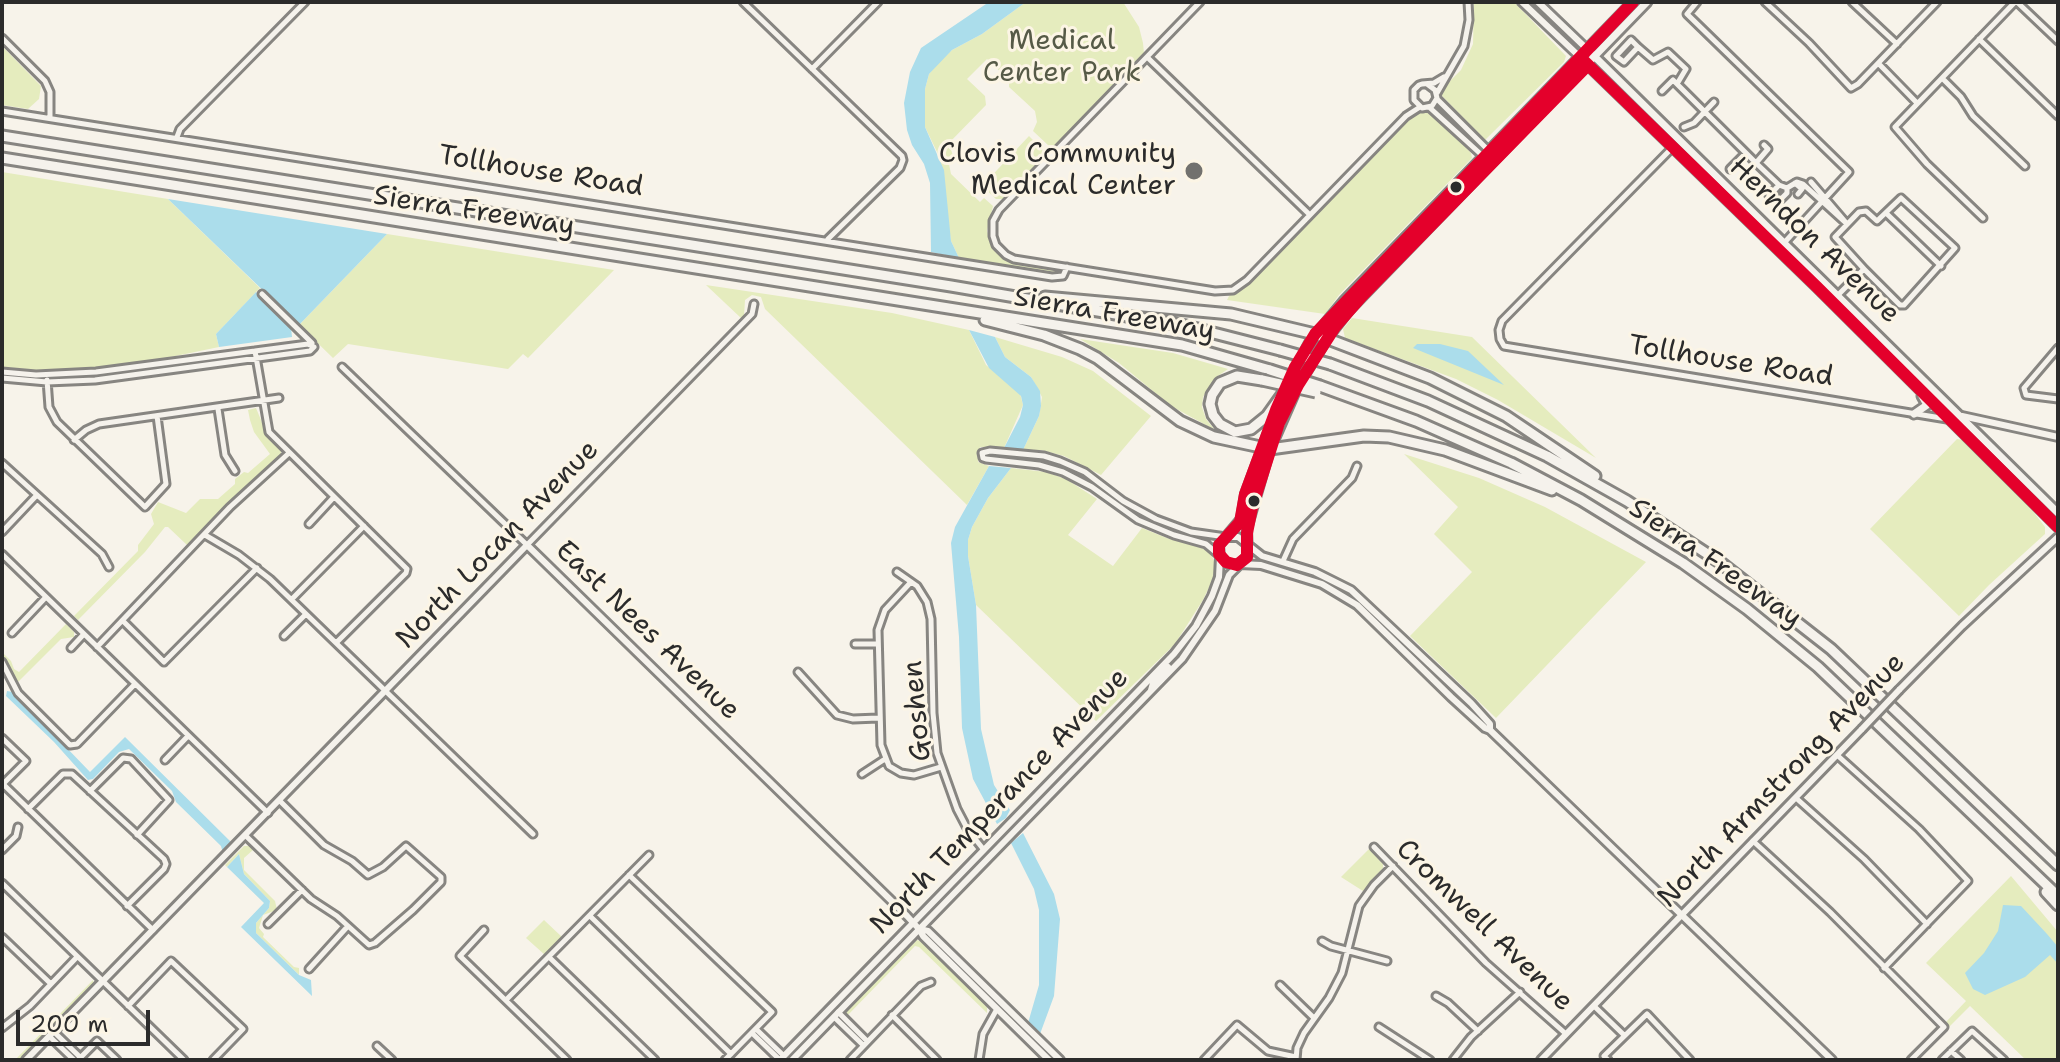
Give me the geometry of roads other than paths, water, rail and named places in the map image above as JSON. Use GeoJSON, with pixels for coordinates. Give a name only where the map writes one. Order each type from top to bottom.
{"type":"FeatureCollection","features":[{"type":"Feature","properties":{"kind":"highway","name":"Sierra Freeway"},"geometry":{"type":"LineString","coordinates":[[2,136],[1175,324],[1330,364],[1506,435],[1627,501],[1721,563],[1809,630],[1865,680],[2058,864]]}},
{"type":"Feature","properties":{"kind":"highway","name":"Sierra Freeway"},"geometry":{"type":"LineString","coordinates":[[2,158],[1182,345],[1372,404],[1511,463],[1581,500],[1648,540],[1747,609],[1818,667],[2058,896]]}},
{"type":"Feature","properties":{"kind":"highway"},"geometry":{"type":"LineString","coordinates":[[1009,296],[1114,302],[1231,314],[1315,334],[1430,378],[1506,416],[1627,501]]}},
{"type":"Feature","properties":{"kind":"highway"},"geometry":{"type":"LineString","coordinates":[[956,311],[1044,335],[1080,349],[1097,358],[1166,411],[1214,437],[1266,448],[1364,436],[1411,440],[1540,485],[1648,540]]}},
{"type":"Feature","properties":{"kind":"highway"},"geometry":{"type":"LineString","coordinates":[[1282,395],[1267,416],[1251,429],[1235,432],[1220,424],[1210,404],[1220,383],[1237,376],[1318,389]]}},
{"type":"Feature","properties":{"kind":"highway"},"geometry":{"type":"LineString","coordinates":[[2025,864],[2058,905]]}},
{"type":"Feature","properties":{"kind":"main road"},"geometry":{"type":"LineString","coordinates":[[1282,395],[1315,334],[1633,2]]}},
{"type":"Feature","properties":{"kind":"main road"},"geometry":{"type":"LineString","coordinates":[[1266,448],[1289,401],[1327,338],[1362,296],[1647,2]]}},
{"type":"Feature","properties":{"kind":"main road","name":"Herndon Avenue"},"geometry":{"type":"LineString","coordinates":[[1588,50],[1809,273],[1839,294],[2058,513]]}},
{"type":"Feature","properties":{"kind":"main road","name":"Herndon Avenue"},"geometry":{"type":"LineString","coordinates":[[1581,58],[1672,148],[1782,246],[2058,527]]}},
{"type":"Feature","properties":{"kind":"main road"},"geometry":{"type":"LineString","coordinates":[[1910,378],[1917,380],[1938,401],[1947,401]]}},
{"type":"Feature","properties":{"kind":"main road"},"geometry":{"type":"LineString","coordinates":[[1910,378],[1927,403],[1923,410],[1914,414]]}},
{"type":"Feature","properties":{"kind":"main road"},"geometry":{"type":"LineString","coordinates":[[1952,420],[1960,422],[2016,478],[2024,478]]}},
{"type":"Feature","properties":{"kind":"street"},"geometry":{"type":"LineString","coordinates":[[177,137],[180,129],[305,2]]}},
{"type":"Feature","properties":{"kind":"street"},"geometry":{"type":"LineString","coordinates":[[743,2],[899,152],[903,160],[900,168],[827,240]]}},
{"type":"Feature","properties":{"kind":"street"},"geometry":{"type":"LineString","coordinates":[[812,69],[878,2]]}},
{"type":"Feature","properties":{"kind":"street"},"geometry":{"type":"LineString","coordinates":[[1200,2],[999,210],[993,221],[994,241],[1006,255],[1014,259],[1215,291],[1233,290],[1247,280],[1406,116],[1420,107],[1429,107],[1486,154]]}},
{"type":"Feature","properties":{"kind":"street"},"geometry":{"type":"LineString","coordinates":[[1429,107],[1465,43],[1468,2]]}},
{"type":"Feature","properties":{"kind":"street","name":"Herndon Avenue"},"geometry":{"type":"LineString","coordinates":[[1522,2],[1581,58]]}},
{"type":"Feature","properties":{"kind":"street","name":"Herndon Avenue"},"geometry":{"type":"LineString","coordinates":[[1538,2],[1588,50]]}},
{"type":"Feature","properties":{"kind":"street"},"geometry":{"type":"LineString","coordinates":[[1697,2],[1687,14],[1849,172],[1782,246]]}},
{"type":"Feature","properties":{"kind":"street"},"geometry":{"type":"LineString","coordinates":[[1765,2],[1851,88],[1879,64],[1937,2]]}},
{"type":"Feature","properties":{"kind":"street"},"geometry":{"type":"LineString","coordinates":[[1852,2],[1897,44]]}},
{"type":"Feature","properties":{"kind":"street"},"geometry":{"type":"LineString","coordinates":[[1983,218],[1927,164],[1895,127],[2016,2],[2058,41]]}},
{"type":"Feature","properties":{"kind":"street"},"geometry":{"type":"LineString","coordinates":[[2,38],[45,81],[50,92],[50,118]]}},
{"type":"Feature","properties":{"kind":"street"},"geometry":{"type":"LineString","coordinates":[[1979,39],[2058,116]]}},
{"type":"Feature","properties":{"kind":"street"},"geometry":{"type":"LineString","coordinates":[[1638,47],[1653,60],[1668,52],[1677,60],[1686,69],[1677,84]]}},
{"type":"Feature","properties":{"kind":"street"},"geometry":{"type":"LineString","coordinates":[[1147,57],[1310,215]]}},
{"type":"Feature","properties":{"kind":"street"},"geometry":{"type":"LineString","coordinates":[[1879,64],[1917,103]]}},
{"type":"Feature","properties":{"kind":"street"},"geometry":{"type":"LineString","coordinates":[[1406,116],[1416,87],[1444,76]]}},
{"type":"Feature","properties":{"kind":"street"},"geometry":{"type":"LineString","coordinates":[[1942,78],[1961,97],[1973,116],[2025,166]]}},
{"type":"Feature","properties":{"kind":"street"},"geometry":{"type":"LineString","coordinates":[[1662,91],[1673,80],[1779,185],[1787,188]]}},
{"type":"Feature","properties":{"kind":"street"},"geometry":{"type":"LineString","coordinates":[[1427,84],[1494,162]]}},
{"type":"Feature","properties":{"kind":"street"},"geometry":{"type":"LineString","coordinates":[[1414,100],[1420,107]]}},
{"type":"Feature","properties":{"kind":"street"},"geometry":{"type":"LineString","coordinates":[[1684,127],[1714,102]]}},
{"type":"Feature","properties":{"kind":"street","name":"Tollhouse Road"},"geometry":{"type":"LineString","coordinates":[[2,111],[1052,277],[1063,276],[1067,267]]}},
{"type":"Feature","properties":{"kind":"street"},"geometry":{"type":"LineString","coordinates":[[1756,163],[1768,149],[1764,145]]}},
{"type":"Feature","properties":{"kind":"street","name":"Tollhouse Road"},"geometry":{"type":"LineString","coordinates":[[1672,148],[1502,321],[1499,330],[1504,346],[1952,420]]}},
{"type":"Feature","properties":{"kind":"street"},"geometry":{"type":"LineString","coordinates":[[1730,169],[1746,153]]}},
{"type":"Feature","properties":{"kind":"street"},"geometry":{"type":"LineString","coordinates":[[1779,185],[1769,196],[1777,203],[1787,193],[1787,188],[1796,182],[1803,184],[1847,224]]}},
{"type":"Feature","properties":{"kind":"street"},"geometry":{"type":"LineString","coordinates":[[1796,182],[1802,189],[1798,194]]}},
{"type":"Feature","properties":{"kind":"street"},"geometry":{"type":"LineString","coordinates":[[1811,182],[1823,200]]}},
{"type":"Feature","properties":{"kind":"street"},"geometry":{"type":"LineString","coordinates":[[1904,198],[1953,244],[1954,252],[1902,306],[1836,240],[1847,224],[1863,210],[1877,221],[1886,213],[1904,198]]}},
{"type":"Feature","properties":{"kind":"street"},"geometry":{"type":"LineString","coordinates":[[1886,213],[1941,266]]}},
{"type":"Feature","properties":{"kind":"street"},"geometry":{"type":"LineString","coordinates":[[1839,294],[1864,269]]}},
{"type":"Feature","properties":{"kind":"street"},"geometry":{"type":"LineString","coordinates":[[2,375],[46,378],[255,354],[310,351],[314,347],[262,294]]}},
{"type":"Feature","properties":{"kind":"street","name":"North Locan Avenue"},"geometry":{"type":"LineString","coordinates":[[26,1060],[752,314],[754,304]]}},
{"type":"Feature","properties":{"kind":"street"},"geometry":{"type":"LineString","coordinates":[[2058,348],[2024,388],[2026,395],[2058,399]]}},
{"type":"Feature","properties":{"kind":"street"},"geometry":{"type":"LineString","coordinates":[[255,354],[269,432],[407,569],[336,643]]}},
{"type":"Feature","properties":{"kind":"street","name":"East Nees Avenue"},"geometry":{"type":"LineString","coordinates":[[342,367],[916,926],[1049,1060]]}},
{"type":"Feature","properties":{"kind":"street"},"geometry":{"type":"LineString","coordinates":[[46,378],[52,414],[74,440],[145,507],[166,484],[157,416]]}},
{"type":"Feature","properties":{"kind":"street"},"geometry":{"type":"LineString","coordinates":[[1240,564],[1247,557],[1247,529],[1282,395]]}},
{"type":"Feature","properties":{"kind":"street"},"geometry":{"type":"LineString","coordinates":[[74,440],[99,424],[279,398]]}},
{"type":"Feature","properties":{"kind":"street"},"geometry":{"type":"LineString","coordinates":[[218,409],[225,455],[235,471]]}},
{"type":"Feature","properties":{"kind":"street"},"geometry":{"type":"LineString","coordinates":[[1962,416],[2058,437]]}},
{"type":"Feature","properties":{"kind":"street"},"geometry":{"type":"LineString","coordinates":[[1220,557],[1219,545],[1241,519],[1245,494],[1266,448]]}},
{"type":"Feature","properties":{"kind":"street"},"geometry":{"type":"LineString","coordinates":[[1490,730],[1490,724],[1471,703],[1358,595],[1333,580],[1262,556],[1238,537],[1191,532],[1156,519],[1123,501],[1085,472],[1060,461],[1044,456],[984,451],[982,455],[986,459],[1039,465],[1063,472],[1087,484],[1138,520],[1206,544],[1229,564],[1277,569],[1326,586],[1347,598],[1490,730],[1832,1060]]}},
{"type":"Feature","properties":{"kind":"street"},"geometry":{"type":"LineString","coordinates":[[97,647],[289,453]]}},
{"type":"Feature","properties":{"kind":"street"},"geometry":{"type":"LineString","coordinates":[[2,463],[102,554],[109,567]]}},
{"type":"Feature","properties":{"kind":"street"},"geometry":{"type":"LineString","coordinates":[[1283,561],[1293,539],[1352,478],[1357,466]]}},
{"type":"Feature","properties":{"kind":"street"},"geometry":{"type":"LineString","coordinates":[[2,532],[36,496]]}},
{"type":"Feature","properties":{"kind":"street"},"geometry":{"type":"LineString","coordinates":[[309,524],[334,497]]}},
{"type":"Feature","properties":{"kind":"street"},"geometry":{"type":"LineString","coordinates":[[292,599],[364,526]]}},
{"type":"Feature","properties":{"kind":"street"},"geometry":{"type":"LineString","coordinates":[[205,535],[257,568],[292,599],[533,834]]}},
{"type":"Feature","properties":{"kind":"street","name":"North Armstrong Avenue"},"geometry":{"type":"LineString","coordinates":[[1541,1060],[1962,626],[2058,537]]}},
{"type":"Feature","properties":{"kind":"street"},"geometry":{"type":"LineString","coordinates":[[2,554],[268,813]]}},
{"type":"Feature","properties":{"kind":"street","name":"North Temperance Avenue"},"geometry":{"type":"LineString","coordinates":[[792,1060],[984,850],[1183,644],[1212,596],[1219,577],[1220,557]]}},
{"type":"Feature","properties":{"kind":"street","name":"North Temperance Avenue"},"geometry":{"type":"LineString","coordinates":[[781,1058],[1151,691],[1195,643],[1219,603],[1227,578],[1240,564]]}},
{"type":"Feature","properties":{"kind":"street"},"geometry":{"type":"LineString","coordinates":[[123,621],[164,662],[257,568]]}},
{"type":"Feature","properties":{"kind":"street","name":"Goshen"},"geometry":{"type":"LineString","coordinates":[[897,572],[923,594],[931,619],[933,723],[941,767],[962,820],[984,850]]}},
{"type":"Feature","properties":{"kind":"street"},"geometry":{"type":"LineString","coordinates":[[911,582],[882,616],[878,644],[878,718],[885,759],[895,770],[908,775],[941,767]]}},
{"type":"Feature","properties":{"kind":"street"},"geometry":{"type":"LineString","coordinates":[[12,633],[46,597]]}},
{"type":"Feature","properties":{"kind":"street"},"geometry":{"type":"LineString","coordinates":[[284,636],[306,614]]}},
{"type":"Feature","properties":{"kind":"street"},"geometry":{"type":"LineString","coordinates":[[71,648],[84,634]]}},
{"type":"Feature","properties":{"kind":"street"},"geometry":{"type":"LineString","coordinates":[[855,644],[878,644]]}},
{"type":"Feature","properties":{"kind":"street"},"geometry":{"type":"LineString","coordinates":[[1151,691],[1152,685],[1175,659],[1183,644]]}},
{"type":"Feature","properties":{"kind":"street"},"geometry":{"type":"LineString","coordinates":[[2,662],[22,698],[70,745],[74,745],[135,684]]}},
{"type":"Feature","properties":{"kind":"street"},"geometry":{"type":"LineString","coordinates":[[798,672],[837,715],[853,719],[878,718]]}},
{"type":"Feature","properties":{"kind":"street"},"geometry":{"type":"LineString","coordinates":[[2,684],[12,681]]}},
{"type":"Feature","properties":{"kind":"street"},"geometry":{"type":"LineString","coordinates":[[165,760],[188,736]]}},
{"type":"Feature","properties":{"kind":"street"},"geometry":{"type":"LineString","coordinates":[[2,738],[26,761],[3,784],[153,930]]}},
{"type":"Feature","properties":{"kind":"street"},"geometry":{"type":"LineString","coordinates":[[1837,755],[1919,829],[1968,881],[1884,968]]}},
{"type":"Feature","properties":{"kind":"street"},"geometry":{"type":"LineString","coordinates":[[90,792],[123,758],[131,759],[169,800],[137,835]]}},
{"type":"Feature","properties":{"kind":"street"},"geometry":{"type":"LineString","coordinates":[[862,774],[885,759]]}},
{"type":"Feature","properties":{"kind":"street"},"geometry":{"type":"LineString","coordinates":[[28,809],[67,772],[137,835],[166,864],[127,906]]}},
{"type":"Feature","properties":{"kind":"street"},"geometry":{"type":"LineString","coordinates":[[1796,798],[1864,859],[1927,924]]}},
{"type":"Feature","properties":{"kind":"street"},"geometry":{"type":"LineString","coordinates":[[246,836],[302,890],[372,945],[442,880],[406,846],[383,867],[368,875],[352,861],[324,845],[280,801]]}},
{"type":"Feature","properties":{"kind":"street"},"geometry":{"type":"LineString","coordinates":[[953,825],[962,820]]}},
{"type":"Feature","properties":{"kind":"street"},"geometry":{"type":"LineString","coordinates":[[2,850],[16,836],[18,827]]}},
{"type":"Feature","properties":{"kind":"street"},"geometry":{"type":"LineString","coordinates":[[1753,841],[1830,912],[1944,1027],[1911,1060]]}},
{"type":"Feature","properties":{"kind":"street","name":"Cromwell Avenue"},"geometry":{"type":"LineString","coordinates":[[1374,847],[1437,915],[1566,1034]]}},
{"type":"Feature","properties":{"kind":"street"},"geometry":{"type":"LineString","coordinates":[[506,1000],[649,855]]}},
{"type":"Feature","properties":{"kind":"street"},"geometry":{"type":"LineString","coordinates":[[1204,1060],[1237,1025],[1268,1051],[1296,1059],[1300,1040],[1339,981],[1359,906],[1393,866]]}},
{"type":"Feature","properties":{"kind":"street"},"geometry":{"type":"LineString","coordinates":[[629,875],[772,1012],[725,1060]]}},
{"type":"Feature","properties":{"kind":"street"},"geometry":{"type":"LineString","coordinates":[[2,883],[184,1060]]}},
{"type":"Feature","properties":{"kind":"street"},"geometry":{"type":"LineString","coordinates":[[268,924],[302,890]]}},
{"type":"Feature","properties":{"kind":"street"},"geometry":{"type":"LineString","coordinates":[[590,916],[731,1054]]}},
{"type":"Feature","properties":{"kind":"street"},"geometry":{"type":"LineString","coordinates":[[309,969],[348,926]]}},
{"type":"Feature","properties":{"kind":"street","name":"East Nees Avenue"},"geometry":{"type":"LineString","coordinates":[[916,926],[928,931],[1060,1060]]}},
{"type":"Feature","properties":{"kind":"street"},"geometry":{"type":"LineString","coordinates":[[484,930],[460,956],[567,1060]]}},
{"type":"Feature","properties":{"kind":"street"},"geometry":{"type":"LineString","coordinates":[[2,937],[51,984]]}},
{"type":"Feature","properties":{"kind":"street"},"geometry":{"type":"LineString","coordinates":[[1322,941],[1387,961]]}},
{"type":"Feature","properties":{"kind":"street"},"geometry":{"type":"LineString","coordinates":[[2,1028],[30,1006],[77,957]]}},
{"type":"Feature","properties":{"kind":"street"},"geometry":{"type":"LineString","coordinates":[[549,957],[655,1060]]}},
{"type":"Feature","properties":{"kind":"street"},"geometry":{"type":"LineString","coordinates":[[128,1006],[171,961],[243,1029],[213,1060]]}},
{"type":"Feature","properties":{"kind":"street"},"geometry":{"type":"LineString","coordinates":[[850,1060],[921,986],[931,982]]}},
{"type":"Feature","properties":{"kind":"street"},"geometry":{"type":"LineString","coordinates":[[1280,985],[1314,1018]]}},
{"type":"Feature","properties":{"kind":"street"},"geometry":{"type":"LineString","coordinates":[[1453,1060],[1478,1031],[1520,992]]}},
{"type":"Feature","properties":{"kind":"street"},"geometry":{"type":"LineString","coordinates":[[1436,996],[1478,1031]]}},
{"type":"Feature","properties":{"kind":"street"},"geometry":{"type":"LineString","coordinates":[[1594,1006],[1624,1035]]}},
{"type":"Feature","properties":{"kind":"street"},"geometry":{"type":"LineString","coordinates":[[979,1060],[983,1034],[997,1009]]}},
{"type":"Feature","properties":{"kind":"street"},"geometry":{"type":"LineString","coordinates":[[836,1014],[865,1043]]}},
{"type":"Feature","properties":{"kind":"street"},"geometry":{"type":"LineString","coordinates":[[1606,1058],[1624,1035],[1647,1014],[1690,1060]]}},
{"type":"Feature","properties":{"kind":"street"},"geometry":{"type":"LineString","coordinates":[[892,1015],[937,1060]]}},
{"type":"Feature","properties":{"kind":"street"},"geometry":{"type":"LineString","coordinates":[[1379,1027],[1430,1060]]}},
{"type":"Feature","properties":{"kind":"street"},"geometry":{"type":"LineString","coordinates":[[754,1031],[781,1058]]}},
{"type":"Feature","properties":{"kind":"street"},"geometry":{"type":"LineString","coordinates":[[1942,1060],[1972,1031],[2004,1060]]}},
{"type":"Feature","properties":{"kind":"street"},"geometry":{"type":"LineString","coordinates":[[52,1034],[78,1059],[97,1041],[117,1060]]}},
{"type":"Feature","properties":{"kind":"street"},"geometry":{"type":"LineString","coordinates":[[377,1046],[392,1060]]}},
{"type":"Feature","properties":{"kind":"street"},"geometry":{"type":"LineString","coordinates":[[1951,1051],[1961,1060]]}},
{"type":"Feature","properties":{"kind":"water"},"geometry":{"type":"Polygon","coordinates":[[[989,2],[1026,2],[982,34],[952,50],[929,74],[925,89],[925,127],[944,170],[951,241],[959,258],[931,252],[930,183],[907,130],[904,103],[910,72],[921,48],[989,2]]]}},
{"type":"Feature","properties":{"kind":"water"},"geometry":{"type":"Polygon","coordinates":[[[168,199],[387,234],[299,325],[168,199]]]}},
{"type":"Feature","properties":{"kind":"water"},"geometry":{"type":"Polygon","coordinates":[[[256,292],[291,327],[292,337],[219,347],[216,334],[256,292]]]}},
{"type":"Feature","properties":{"kind":"water"},"geometry":{"type":"Polygon","coordinates":[[[969,330],[995,337],[1005,357],[1031,377],[1040,391],[1039,416],[1023,450],[1004,448],[1020,417],[1023,405],[1021,396],[989,368],[969,330]]]}},
{"type":"Feature","properties":{"kind":"water"},"geometry":{"type":"Polygon","coordinates":[[[1417,344],[1440,344],[1468,351],[1504,385],[1413,348],[1417,344]]]}},
{"type":"Feature","properties":{"kind":"water"},"geometry":{"type":"Polygon","coordinates":[[[989,466],[1011,468],[988,498],[972,527],[968,556],[976,605],[981,729],[994,785],[1010,810],[1006,818],[997,824],[973,779],[962,728],[959,637],[951,543],[955,527],[989,466]]]}},
{"type":"Feature","properties":{"kind":"water"},"geometry":{"type":"Polygon","coordinates":[[[7,691],[13,692],[90,772],[125,737],[232,843],[223,853],[221,846],[176,802],[172,791],[129,749],[119,752],[93,779],[88,780],[6,696],[7,691]]]}},
{"type":"Feature","properties":{"kind":"water"},"geometry":{"type":"Polygon","coordinates":[[[1023,833],[1054,894],[1060,919],[1054,996],[1040,1034],[1028,1023],[1039,985],[1039,910],[1034,889],[1011,843],[1023,833]]]}},
{"type":"Feature","properties":{"kind":"water"},"geometry":{"type":"Polygon","coordinates":[[[239,854],[244,874],[270,901],[269,908],[256,923],[256,933],[299,975],[311,980],[312,996],[241,927],[264,903],[227,867],[239,854]]]}},
{"type":"Feature","properties":{"kind":"water"},"geometry":{"type":"Polygon","coordinates":[[[2003,905],[2021,906],[2058,947],[2058,964],[2050,955],[2025,977],[1985,995],[1973,989],[1965,973],[1984,953],[1998,931],[2003,905]]]}},
{"type":"Feature","properties":{"kind":"place","name":"Clovis Community Medical Center"},"geometry":{"type":"Point","coordinates":[1194,171]}},
{"type":"Feature","properties":{"kind":"park label","name":"Medical Center Park"},"geometry":{"type":"Point","coordinates":[1062,58]}}]}
